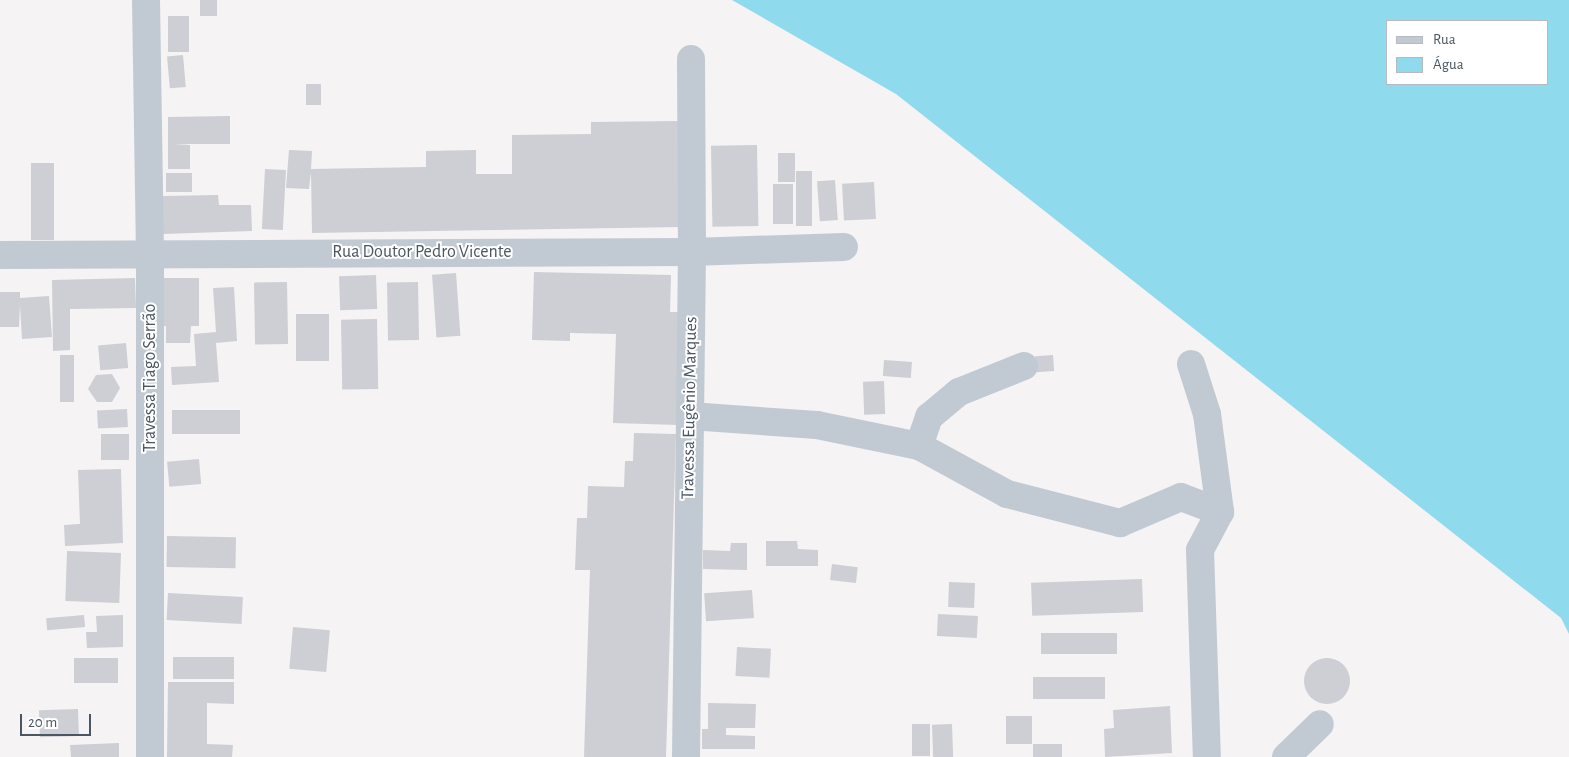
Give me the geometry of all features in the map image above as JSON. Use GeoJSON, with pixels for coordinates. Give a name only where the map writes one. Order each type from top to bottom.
{"type":"FeatureCollection","features":[{"type":"Feature","properties":{"kind":"street","name":"Travessa Tiago Serrão"},"geometry":{"type":"LineString","coordinates":[[146,0],[150,252],[150,757]]}},
{"type":"Feature","properties":{"kind":"street","name":"Travessa Eugênio Marques"},"geometry":{"type":"LineString","coordinates":[[686,757],[692,252],[691,59]]}},
{"type":"Feature","properties":{"kind":"street","name":"Rua Doutor Pedro Vicente"},"geometry":{"type":"LineString","coordinates":[[0,255],[150,252],[692,252],[844,247]]}},
{"type":"Feature","properties":{"kind":"street"},"geometry":{"type":"LineString","coordinates":[[1191,364],[1207,414],[1220,512],[1200,550],[1207,757]]}},
{"type":"Feature","properties":{"kind":"street"},"geometry":{"type":"LineString","coordinates":[[919,446],[929,417],[959,392],[1024,366]]}},
{"type":"Feature","properties":{"kind":"street"},"geometry":{"type":"LineString","coordinates":[[690,416],[817,425],[919,446],[1007,494],[1120,523],[1181,497],[1220,512]]}},
{"type":"Feature","properties":{"kind":"street"},"geometry":{"type":"LineString","coordinates":[[1286,757],[1320,724]]}},
{"type":"Feature","properties":{"kind":"water"},"geometry":{"type":"Polygon","coordinates":[[[732,0],[1569,0],[1569,634],[1561,618],[896,94],[732,0]]]}},
{"type":"Feature","properties":{"kind":"building"},"geometry":{"type":"Polygon","coordinates":[[[200,0],[217,0],[217,16],[200,16],[200,0]]]}},
{"type":"Feature","properties":{"kind":"building"},"geometry":{"type":"Polygon","coordinates":[[[168,16],[189,16],[189,52],[168,52],[168,16]]]}},
{"type":"Feature","properties":{"kind":"building"},"geometry":{"type":"Polygon","coordinates":[[[183,55],[186,87],[170,88],[167,56],[183,55]]]}},
{"type":"Feature","properties":{"kind":"building"},"geometry":{"type":"Polygon","coordinates":[[[306,84],[321,84],[321,105],[306,105],[306,84]]]}},
{"type":"Feature","properties":{"kind":"building"},"geometry":{"type":"Polygon","coordinates":[[[230,116],[230,144],[174,144],[190,145],[190,169],[168,169],[168,117],[230,116]]]}},
{"type":"Feature","properties":{"kind":"building"},"geometry":{"type":"Polygon","coordinates":[[[680,121],[681,227],[312,233],[311,172],[309,189],[286,188],[289,150],[312,151],[311,169],[426,167],[426,151],[476,150],[476,174],[512,174],[512,135],[591,134],[591,122],[680,121]]]}},
{"type":"Feature","properties":{"kind":"building"},"geometry":{"type":"Polygon","coordinates":[[[757,145],[758,226],[712,227],[711,146],[757,145]]]}},
{"type":"Feature","properties":{"kind":"building"},"geometry":{"type":"Polygon","coordinates":[[[778,153],[795,153],[795,182],[778,182],[778,153]]]}},
{"type":"Feature","properties":{"kind":"building"},"geometry":{"type":"Polygon","coordinates":[[[31,163],[54,163],[54,240],[31,240],[31,163]]]}},
{"type":"Feature","properties":{"kind":"building"},"geometry":{"type":"Polygon","coordinates":[[[265,169],[286,170],[283,230],[262,229],[265,169]]]}},
{"type":"Feature","properties":{"kind":"building"},"geometry":{"type":"Polygon","coordinates":[[[796,171],[812,171],[812,226],[796,226],[796,171]]]}},
{"type":"Feature","properties":{"kind":"building"},"geometry":{"type":"Polygon","coordinates":[[[166,173],[192,173],[192,192],[166,192],[166,173]]]}},
{"type":"Feature","properties":{"kind":"building"},"geometry":{"type":"Polygon","coordinates":[[[835,180],[838,220],[820,221],[817,181],[835,180]]]}},
{"type":"Feature","properties":{"kind":"building"},"geometry":{"type":"Polygon","coordinates":[[[874,182],[876,219],[844,221],[842,184],[874,182]]]}},
{"type":"Feature","properties":{"kind":"building"},"geometry":{"type":"Polygon","coordinates":[[[773,184],[793,184],[793,224],[773,224],[773,184]]]}},
{"type":"Feature","properties":{"kind":"building"},"geometry":{"type":"Polygon","coordinates":[[[218,195],[219,205],[251,205],[252,231],[163,234],[163,196],[218,195]]]}},
{"type":"Feature","properties":{"kind":"building"},"geometry":{"type":"Polygon","coordinates":[[[534,272],[671,275],[670,312],[682,312],[679,425],[613,423],[616,334],[570,333],[570,341],[532,340],[534,272]]]}},
{"type":"Feature","properties":{"kind":"building"},"geometry":{"type":"Polygon","coordinates":[[[456,273],[460,336],[436,338],[432,275],[456,273]]]}},
{"type":"Feature","properties":{"kind":"building"},"geometry":{"type":"Polygon","coordinates":[[[376,275],[377,309],[340,310],[339,276],[376,275]]]}},
{"type":"Feature","properties":{"kind":"building"},"geometry":{"type":"Polygon","coordinates":[[[135,278],[136,308],[70,309],[70,350],[53,351],[52,280],[135,278]]]}},
{"type":"Feature","properties":{"kind":"building"},"geometry":{"type":"Polygon","coordinates":[[[162,278],[199,278],[199,326],[191,326],[190,343],[166,343],[166,326],[162,326],[162,278]]]}},
{"type":"Feature","properties":{"kind":"building"},"geometry":{"type":"Polygon","coordinates":[[[287,282],[288,344],[255,345],[254,283],[287,282]]]}},
{"type":"Feature","properties":{"kind":"building"},"geometry":{"type":"Polygon","coordinates":[[[418,282],[419,340],[388,341],[387,283],[418,282]]]}},
{"type":"Feature","properties":{"kind":"building"},"geometry":{"type":"Polygon","coordinates":[[[234,287],[237,341],[216,343],[219,382],[172,385],[171,367],[196,366],[194,334],[216,332],[213,288],[234,287]]]}},
{"type":"Feature","properties":{"kind":"building"},"geometry":{"type":"Polygon","coordinates":[[[0,292],[20,292],[20,298],[49,296],[52,337],[22,339],[20,305],[19,327],[0,327],[0,292]]]}},
{"type":"Feature","properties":{"kind":"building"},"geometry":{"type":"Polygon","coordinates":[[[296,314],[329,314],[329,361],[296,361],[296,314]]]}},
{"type":"Feature","properties":{"kind":"building"},"geometry":{"type":"Polygon","coordinates":[[[377,319],[378,389],[342,390],[341,320],[377,319]]]}},
{"type":"Feature","properties":{"kind":"building"},"geometry":{"type":"Polygon","coordinates":[[[126,343],[128,368],[100,370],[98,345],[126,343]]]}},
{"type":"Feature","properties":{"kind":"building"},"geometry":{"type":"Polygon","coordinates":[[[60,355],[74,355],[74,402],[60,402],[60,355]]]}},
{"type":"Feature","properties":{"kind":"building"},"geometry":{"type":"Polygon","coordinates":[[[1053,355],[1054,371],[1036,372],[1035,356],[1053,355]]]}},
{"type":"Feature","properties":{"kind":"building"},"geometry":{"type":"Polygon","coordinates":[[[884,360],[912,362],[911,378],[883,376],[884,360]]]}},
{"type":"Feature","properties":{"kind":"building"},"geometry":{"type":"Polygon","coordinates":[[[112,374],[120,388],[112,402],[97,402],[88,389],[96,375],[112,374]]]}},
{"type":"Feature","properties":{"kind":"building"},"geometry":{"type":"Polygon","coordinates":[[[884,381],[885,414],[864,415],[863,382],[884,381]]]}},
{"type":"Feature","properties":{"kind":"building"},"geometry":{"type":"Polygon","coordinates":[[[127,409],[128,427],[98,429],[97,411],[127,409]]]}},
{"type":"Feature","properties":{"kind":"building"},"geometry":{"type":"Polygon","coordinates":[[[172,410],[240,410],[240,434],[172,434],[172,410]]]}},
{"type":"Feature","properties":{"kind":"building"},"geometry":{"type":"Polygon","coordinates":[[[634,433],[676,434],[666,757],[584,757],[590,570],[575,570],[577,518],[587,518],[588,486],[624,487],[625,461],[633,461],[634,433]]]}},
{"type":"Feature","properties":{"kind":"building"},"geometry":{"type":"Polygon","coordinates":[[[101,434],[129,434],[129,460],[101,460],[101,434]]]}},
{"type":"Feature","properties":{"kind":"building"},"geometry":{"type":"Polygon","coordinates":[[[199,459],[201,484],[169,487],[167,462],[199,459]]]}},
{"type":"Feature","properties":{"kind":"building"},"geometry":{"type":"Polygon","coordinates":[[[121,469],[123,543],[65,546],[64,525],[80,524],[78,470],[121,469]]]}},
{"type":"Feature","properties":{"kind":"building"},"geometry":{"type":"Polygon","coordinates":[[[167,536],[236,537],[235,568],[166,567],[167,536]]]}},
{"type":"Feature","properties":{"kind":"building"},"geometry":{"type":"Polygon","coordinates":[[[766,541],[797,541],[798,549],[818,550],[818,566],[766,566],[766,541]]]}},
{"type":"Feature","properties":{"kind":"building"},"geometry":{"type":"Polygon","coordinates":[[[731,543],[747,543],[747,570],[703,569],[703,550],[730,551],[731,543]]]}},
{"type":"Feature","properties":{"kind":"building"},"geometry":{"type":"Polygon","coordinates":[[[67,551],[121,553],[119,603],[65,601],[67,551]]]}},
{"type":"Feature","properties":{"kind":"building"},"geometry":{"type":"Polygon","coordinates":[[[832,564],[858,567],[856,583],[830,580],[832,564]]]}},
{"type":"Feature","properties":{"kind":"building"},"geometry":{"type":"Polygon","coordinates":[[[1142,579],[1143,612],[1032,616],[1031,583],[1142,579]]]}},
{"type":"Feature","properties":{"kind":"building"},"geometry":{"type":"Polygon","coordinates":[[[949,582],[975,583],[974,608],[948,607],[949,582]]]}},
{"type":"Feature","properties":{"kind":"building"},"geometry":{"type":"Polygon","coordinates":[[[752,590],[754,618],[706,621],[704,593],[752,590]]]}},
{"type":"Feature","properties":{"kind":"building"},"geometry":{"type":"Polygon","coordinates":[[[168,593],[243,597],[241,624],[167,620],[168,593]]]}},
{"type":"Feature","properties":{"kind":"building"},"geometry":{"type":"Polygon","coordinates":[[[938,614],[978,616],[977,638],[937,636],[938,614]]]}},
{"type":"Feature","properties":{"kind":"building"},"geometry":{"type":"Polygon","coordinates":[[[84,615],[85,627],[47,630],[46,618],[84,615]]]}},
{"type":"Feature","properties":{"kind":"building"},"geometry":{"type":"Polygon","coordinates":[[[123,615],[123,647],[87,648],[86,632],[97,632],[96,616],[123,615]]]}},
{"type":"Feature","properties":{"kind":"building"},"geometry":{"type":"Polygon","coordinates":[[[293,627],[330,630],[326,672],[289,669],[293,627]]]}},
{"type":"Feature","properties":{"kind":"building"},"geometry":{"type":"Polygon","coordinates":[[[1041,633],[1117,633],[1117,654],[1041,654],[1041,633]]]}},
{"type":"Feature","properties":{"kind":"building"},"geometry":{"type":"Polygon","coordinates":[[[737,647],[771,649],[769,678],[735,676],[737,647]]]}},
{"type":"Feature","properties":{"kind":"building"},"geometry":{"type":"Polygon","coordinates":[[[173,657],[234,657],[234,679],[173,679],[173,657]]]}},
{"type":"Feature","properties":{"kind":"building"},"geometry":{"type":"Polygon","coordinates":[[[74,658],[118,658],[118,683],[74,683],[74,658]]]}},
{"type":"Feature","properties":{"kind":"building"},"geometry":{"type":"Polygon","coordinates":[[[1332,658],[1344,664],[1349,672],[1349,690],[1344,698],[1336,703],[1322,704],[1310,698],[1305,690],[1304,676],[1310,664],[1318,659],[1332,658]]]}},
{"type":"Feature","properties":{"kind":"building"},"geometry":{"type":"Polygon","coordinates":[[[1033,677],[1105,677],[1105,699],[1033,699],[1033,677]]]}},
{"type":"Feature","properties":{"kind":"building"},"geometry":{"type":"Polygon","coordinates":[[[168,682],[234,682],[234,704],[207,703],[207,744],[233,745],[232,757],[167,757],[168,682]]]}},
{"type":"Feature","properties":{"kind":"building"},"geometry":{"type":"Polygon","coordinates":[[[708,703],[756,704],[755,728],[726,728],[726,735],[755,736],[755,749],[702,749],[702,729],[708,729],[708,703]]]}},
{"type":"Feature","properties":{"kind":"building"},"geometry":{"type":"Polygon","coordinates":[[[1170,706],[1172,753],[1105,757],[1104,729],[1114,728],[1113,710],[1170,706]]]}},
{"type":"Feature","properties":{"kind":"building"},"geometry":{"type":"Polygon","coordinates":[[[78,709],[79,736],[40,737],[39,710],[78,709]]]}},
{"type":"Feature","properties":{"kind":"building"},"geometry":{"type":"Polygon","coordinates":[[[1006,716],[1032,716],[1032,744],[1006,744],[1006,716]]]}},
{"type":"Feature","properties":{"kind":"building"},"geometry":{"type":"Polygon","coordinates":[[[912,724],[930,724],[930,756],[912,756],[912,724]]]}},
{"type":"Feature","properties":{"kind":"building"},"geometry":{"type":"Polygon","coordinates":[[[952,724],[953,757],[933,757],[932,725],[952,724]]]}},
{"type":"Feature","properties":{"kind":"building"},"geometry":{"type":"Polygon","coordinates":[[[119,743],[119,757],[71,757],[70,745],[119,743]]]}},
{"type":"Feature","properties":{"kind":"building"},"geometry":{"type":"Polygon","coordinates":[[[1033,744],[1062,744],[1062,757],[1033,757],[1033,744]]]}}]}
